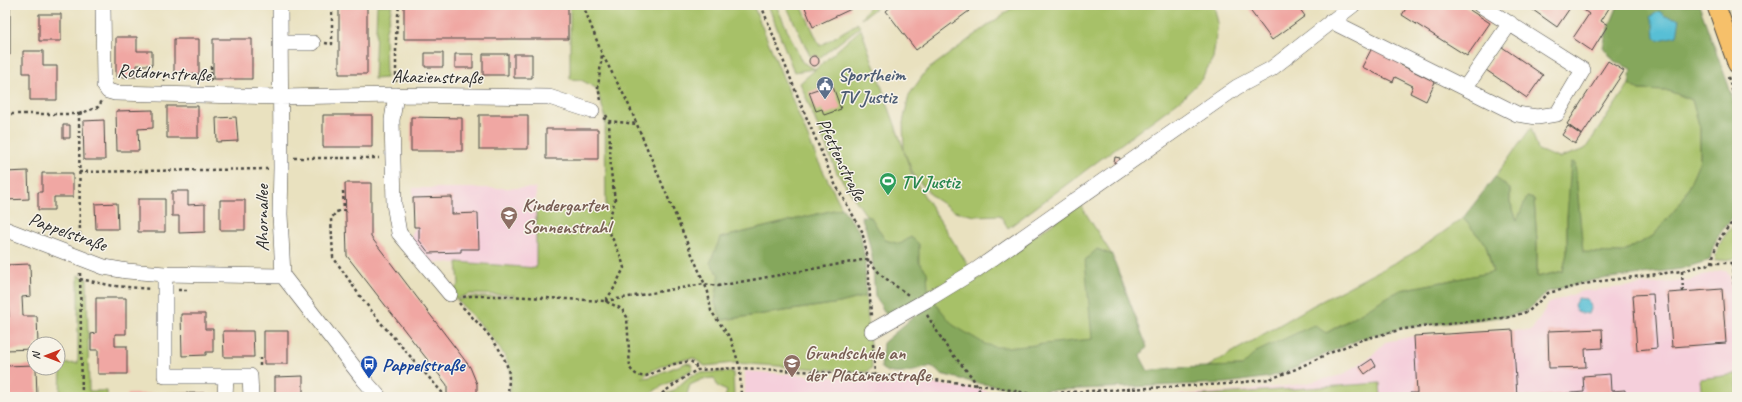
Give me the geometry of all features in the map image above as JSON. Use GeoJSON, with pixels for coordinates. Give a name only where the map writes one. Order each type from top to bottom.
{"type":"FeatureCollection","features":[{"type":"Feature","properties":{"kind":"main road"},"geometry":{"type":"LineString","coordinates":[[1716,5],[1737,64]]}},
{"type":"Feature","properties":{"kind":"street","name":"Rotdornstraße"},"geometry":{"type":"LineString","coordinates":[[103,5],[104,85],[108,91],[115,93],[280,97]]}},
{"type":"Feature","properties":{"kind":"street","name":"Ahornallee"},"geometry":{"type":"LineString","coordinates":[[280,5],[280,214],[283,276],[379,397]]}},
{"type":"Feature","properties":{"kind":"street"},"geometry":{"type":"LineString","coordinates":[[872,331],[976,270],[1237,87],[1271,69],[1353,5]]}},
{"type":"Feature","properties":{"kind":"street"},"geometry":{"type":"LineString","coordinates":[[1331,21],[1517,114],[1537,117],[1557,114],[1583,70],[1480,5]]}},
{"type":"Feature","properties":{"kind":"street"},"geometry":{"type":"LineString","coordinates":[[1465,88],[1510,23]]}},
{"type":"Feature","properties":{"kind":"street"},"geometry":{"type":"LineString","coordinates":[[280,43],[313,43]]}},
{"type":"Feature","properties":{"kind":"street"},"geometry":{"type":"LineString","coordinates":[[396,96],[392,120],[394,204],[399,233],[453,297]]}},
{"type":"Feature","properties":{"kind":"street","name":"Akazienstraße"},"geometry":{"type":"LineString","coordinates":[[280,97],[396,96],[549,98],[600,110]]}},
{"type":"Feature","properties":{"kind":"street","name":"Pappelstraße"},"geometry":{"type":"LineString","coordinates":[[5,229],[104,267],[127,271],[165,274],[283,276]]}},
{"type":"Feature","properties":{"kind":"street"},"geometry":{"type":"LineString","coordinates":[[165,274],[165,376],[250,376],[251,397]]}},
{"type":"Feature","properties":{"kind":"street"},"geometry":{"type":"LineString","coordinates":[[225,397],[226,376]]}},
{"type":"Feature","properties":{"kind":"path"},"geometry":{"type":"LineString","coordinates":[[313,43],[332,44],[332,5]]}},
{"type":"Feature","properties":{"kind":"path"},"geometry":{"type":"LineString","coordinates":[[396,96],[396,36],[399,5]]}},
{"type":"Feature","properties":{"kind":"path"},"geometry":{"type":"LineString","coordinates":[[584,5],[602,54],[628,101],[708,292],[711,311],[731,339],[740,368],[740,397]]}},
{"type":"Feature","properties":{"kind":"path","name":"Pfettenstraße"},"geometry":{"type":"LineString","coordinates":[[761,5],[835,184],[862,231],[868,259],[874,375]]}},
{"type":"Feature","properties":{"kind":"path"},"geometry":{"type":"LineString","coordinates":[[602,54],[598,88],[600,110],[608,121],[611,172],[615,200],[608,223],[608,231],[624,268],[613,290],[605,301]]}},
{"type":"Feature","properties":{"kind":"path"},"geometry":{"type":"LineString","coordinates":[[5,114],[79,114],[98,107],[108,91]]}},
{"type":"Feature","properties":{"kind":"path"},"geometry":{"type":"LineString","coordinates":[[79,114],[82,397]]}},
{"type":"Feature","properties":{"kind":"path"},"geometry":{"type":"LineString","coordinates":[[608,121],[637,124]]}},
{"type":"Feature","properties":{"kind":"path"},"geometry":{"type":"LineString","coordinates":[[79,172],[393,158]]}},
{"type":"Feature","properties":{"kind":"path"},"geometry":{"type":"LineString","coordinates":[[343,191],[344,210],[336,212],[331,218],[334,257],[360,296],[381,323],[446,397]]}},
{"type":"Feature","properties":{"kind":"path"},"geometry":{"type":"LineString","coordinates":[[1712,263],[1714,248],[1727,228],[1737,218]]}},
{"type":"Feature","properties":{"kind":"path"},"geometry":{"type":"LineString","coordinates":[[453,297],[507,296],[605,301],[704,284],[718,286],[868,259]]}},
{"type":"Feature","properties":{"kind":"path"},"geometry":{"type":"LineString","coordinates":[[657,397],[688,374],[697,370],[740,368],[874,375],[976,385],[1032,394],[1227,384],[1270,379],[1361,340],[1403,329],[1511,317],[1529,311],[1548,293],[1594,282],[1682,271],[1712,263],[1737,263]]}},
{"type":"Feature","properties":{"kind":"path"},"geometry":{"type":"LineString","coordinates":[[1732,264],[1737,315]]}},
{"type":"Feature","properties":{"kind":"path"},"geometry":{"type":"LineString","coordinates":[[1682,271],[1683,292]]}},
{"type":"Feature","properties":{"kind":"path"},"geometry":{"type":"LineString","coordinates":[[80,279],[114,286],[165,291],[197,290]]}},
{"type":"Feature","properties":{"kind":"path"},"geometry":{"type":"LineString","coordinates":[[453,297],[500,351],[508,369],[508,397]]}},
{"type":"Feature","properties":{"kind":"path"},"geometry":{"type":"LineString","coordinates":[[605,301],[622,309],[627,317],[630,368],[634,373],[641,376],[646,376],[674,364],[690,361],[695,364],[697,370]]}},
{"type":"Feature","properties":{"kind":"path"},"geometry":{"type":"LineString","coordinates":[[976,385],[983,397]]}},
{"type":"Feature","properties":{"kind":"path"},"geometry":{"type":"LineString","coordinates":[[1098,391],[1098,397]]}},
{"type":"Feature","properties":{"kind":"shaded area","name":"Kindergarten Sonnenstrahl"},"geometry":{"type":"Polygon","coordinates":[[[413,188],[536,188],[536,209],[606,210],[536,268],[487,264],[428,262],[410,240],[414,227],[413,188]]]}},
{"type":"Feature","properties":{"kind":"shaded area"},"geometry":{"type":"Polygon","coordinates":[[[1721,270],[1726,270],[1730,277],[1737,367],[1737,397],[1137,397],[1228,392],[1302,384],[1342,375],[1369,358],[1385,342],[1414,336],[1513,330],[1531,331],[1549,303],[1583,291],[1689,280],[1721,270]]]}},
{"type":"Feature","properties":{"kind":"shaded area","name":"Grundschule an der Platanenstraße"},"geometry":{"type":"Polygon","coordinates":[[[745,371],[932,384],[978,389],[1015,397],[745,397],[745,371]]]}},
{"type":"Feature","properties":{"kind":"green space"},"geometry":{"type":"Polygon","coordinates":[[[377,5],[392,5],[385,35],[386,78],[374,79],[377,5]]]}},
{"type":"Feature","properties":{"kind":"green space"},"geometry":{"type":"Polygon","coordinates":[[[570,5],[753,5],[817,159],[842,208],[720,238],[719,275],[715,303],[723,320],[840,303],[866,296],[872,368],[866,372],[734,363],[705,366],[693,358],[680,360],[646,374],[642,378],[650,377],[686,363],[691,364],[693,369],[657,389],[647,397],[510,397],[510,369],[507,360],[488,333],[457,300],[471,297],[514,297],[514,295],[470,294],[455,299],[451,293],[459,284],[457,262],[536,268],[536,209],[606,210],[605,115],[596,88],[581,80],[570,79],[570,5]]]}},
{"type":"Feature","properties":{"kind":"green space"},"geometry":{"type":"Polygon","coordinates":[[[768,5],[776,5],[802,62],[815,69],[794,72],[768,5]]]}},
{"type":"Feature","properties":{"kind":"green space"},"geometry":{"type":"Polygon","coordinates":[[[786,5],[801,5],[820,46],[858,23],[860,27],[819,58],[816,55],[810,56],[786,5]]]}},
{"type":"Feature","properties":{"kind":"green space"},"geometry":{"type":"Polygon","coordinates":[[[870,5],[880,5],[861,19],[870,5]]]}},
{"type":"Feature","properties":{"kind":"green space"},"geometry":{"type":"Polygon","coordinates":[[[1016,5],[1214,5],[1218,23],[1213,58],[1201,80],[1183,98],[1008,228],[1000,215],[975,216],[954,211],[934,198],[914,176],[904,151],[913,178],[977,279],[983,276],[980,274],[1080,204],[1112,255],[1097,249],[1114,352],[993,354],[948,328],[889,249],[837,173],[800,83],[861,29],[904,150],[903,123],[909,95],[926,71],[1016,5]]]}},
{"type":"Feature","properties":{"kind":"green space"},"geometry":{"type":"Polygon","coordinates":[[[1618,5],[1699,5],[1728,84],[1737,114],[1737,213],[1716,240],[1710,260],[1681,269],[1594,280],[1547,292],[1528,310],[1510,316],[1402,328],[1360,339],[1295,368],[1270,377],[1227,383],[1032,391],[976,383],[941,374],[931,366],[906,373],[892,373],[881,368],[883,343],[933,300],[953,325],[985,344],[996,347],[1016,347],[1092,339],[1085,260],[1097,249],[1112,255],[1147,347],[1140,356],[1148,371],[1172,368],[1242,366],[1256,352],[1314,325],[1326,333],[1401,290],[1493,272],[1486,245],[1463,218],[1495,177],[1510,189],[1510,202],[1517,220],[1527,197],[1534,199],[1537,241],[1537,277],[1563,271],[1567,253],[1567,217],[1571,162],[1575,163],[1583,252],[1620,253],[1653,236],[1682,201],[1700,160],[1700,128],[1692,100],[1669,91],[1639,90],[1629,84],[1631,69],[1614,61],[1603,47],[1606,35],[1618,5]]]}},
{"type":"Feature","properties":{"kind":"green space"},"geometry":{"type":"Polygon","coordinates":[[[1629,84],[1639,90],[1669,91],[1692,100],[1700,128],[1700,160],[1683,201],[1653,236],[1620,253],[1583,253],[1575,163],[1567,217],[1567,253],[1563,271],[1537,277],[1537,241],[1534,199],[1517,220],[1510,202],[1510,189],[1495,177],[1531,128],[1538,150],[1559,158],[1585,149],[1629,84]]]}},
{"type":"Feature","properties":{"kind":"green space"},"geometry":{"type":"Polygon","coordinates":[[[842,208],[860,232],[865,259],[866,296],[840,303],[722,320],[715,303],[719,275],[710,263],[720,238],[842,208]]]}},
{"type":"Feature","properties":{"kind":"green space"},"geometry":{"type":"Polygon","coordinates":[[[861,216],[871,217],[885,240],[900,244],[911,237],[919,244],[919,262],[927,272],[928,289],[919,298],[887,316],[875,296],[872,256],[866,229],[861,216]]]}},
{"type":"Feature","properties":{"kind":"green space"},"geometry":{"type":"Polygon","coordinates":[[[1463,218],[1486,245],[1493,272],[1401,290],[1326,333],[1256,352],[1242,366],[1207,367],[1312,306],[1417,251],[1463,218]]]}},
{"type":"Feature","properties":{"kind":"green space"},"geometry":{"type":"Polygon","coordinates":[[[1737,222],[1737,258],[1715,261],[1722,240],[1737,222]]]}},
{"type":"Feature","properties":{"kind":"green space"},"geometry":{"type":"Polygon","coordinates":[[[78,275],[87,279],[89,391],[107,391],[107,397],[60,397],[61,376],[66,376],[66,364],[78,363],[78,275]]]}},
{"type":"Feature","properties":{"kind":"green space"},"geometry":{"type":"Polygon","coordinates":[[[733,372],[734,397],[725,397],[727,391],[718,387],[714,378],[703,379],[690,385],[686,397],[655,397],[672,392],[690,376],[699,373],[733,372]]]}},
{"type":"Feature","properties":{"kind":"green space"},"geometry":{"type":"Polygon","coordinates":[[[1737,374],[1737,397],[1702,397],[1700,379],[1737,374]]]}},
{"type":"Feature","properties":{"kind":"green space"},"geometry":{"type":"Polygon","coordinates":[[[1380,383],[1381,397],[1178,397],[1380,383]]]}},
{"type":"Feature","properties":{"kind":"water"},"geometry":{"type":"Polygon","coordinates":[[[1659,11],[1665,16],[1680,19],[1677,36],[1659,40],[1655,37],[1654,26],[1650,17],[1659,11]]]}},
{"type":"Feature","properties":{"kind":"water"},"geometry":{"type":"Polygon","coordinates":[[[1578,298],[1586,299],[1591,306],[1588,314],[1577,312],[1574,305],[1578,298]]]}},
{"type":"Feature","properties":{"kind":"building"},"geometry":{"type":"Polygon","coordinates":[[[5,5],[10,5],[10,55],[5,55],[5,5]]]}},
{"type":"Feature","properties":{"kind":"building"},"geometry":{"type":"Polygon","coordinates":[[[339,5],[367,5],[367,74],[339,74],[339,5]]]}},
{"type":"Feature","properties":{"kind":"building"},"geometry":{"type":"Polygon","coordinates":[[[404,5],[568,5],[568,39],[404,39],[404,5]]]}},
{"type":"Feature","properties":{"kind":"building"},"geometry":{"type":"Polygon","coordinates":[[[804,5],[849,5],[851,9],[813,27],[804,5]]]}},
{"type":"Feature","properties":{"kind":"building"},"geometry":{"type":"Polygon","coordinates":[[[893,5],[964,5],[969,11],[916,50],[886,11],[893,5]]]}},
{"type":"Feature","properties":{"kind":"building"},"geometry":{"type":"Polygon","coordinates":[[[1246,5],[1297,5],[1305,16],[1272,40],[1246,5]]]}},
{"type":"Feature","properties":{"kind":"building"},"geometry":{"type":"Polygon","coordinates":[[[1408,5],[1462,5],[1490,23],[1467,56],[1402,15],[1408,5]]]}},
{"type":"Feature","properties":{"kind":"building"},"geometry":{"type":"Polygon","coordinates":[[[1526,5],[1572,5],[1557,27],[1526,5]]]}},
{"type":"Feature","properties":{"kind":"building"},"geometry":{"type":"Polygon","coordinates":[[[1583,5],[1611,5],[1601,21],[1608,25],[1592,51],[1573,38],[1589,14],[1581,8],[1583,5]]]}},
{"type":"Feature","properties":{"kind":"building"},"geometry":{"type":"Polygon","coordinates":[[[39,14],[61,14],[61,41],[39,41],[39,14]]]}},
{"type":"Feature","properties":{"kind":"building"},"geometry":{"type":"Polygon","coordinates":[[[116,37],[137,37],[137,51],[152,51],[152,65],[137,65],[137,77],[116,77],[116,37]]]}},
{"type":"Feature","properties":{"kind":"building"},"geometry":{"type":"Polygon","coordinates":[[[174,39],[199,39],[199,74],[174,74],[174,39]]]}},
{"type":"Feature","properties":{"kind":"building"},"geometry":{"type":"Polygon","coordinates":[[[213,39],[252,39],[252,79],[213,79],[213,39]]]}},
{"type":"Feature","properties":{"kind":"building"},"geometry":{"type":"Polygon","coordinates":[[[1373,46],[1403,61],[1401,65],[1435,82],[1426,101],[1410,93],[1413,86],[1395,77],[1393,82],[1362,67],[1373,46]]]}},
{"type":"Feature","properties":{"kind":"building"},"geometry":{"type":"Polygon","coordinates":[[[1502,47],[1543,75],[1527,98],[1486,70],[1502,47]]]}},
{"type":"Feature","properties":{"kind":"building"},"geometry":{"type":"Polygon","coordinates":[[[23,51],[43,51],[43,66],[57,66],[57,100],[30,100],[30,73],[23,73],[23,51]]]}},
{"type":"Feature","properties":{"kind":"building"},"geometry":{"type":"Polygon","coordinates":[[[425,53],[443,53],[443,67],[425,67],[425,53]]]}},
{"type":"Feature","properties":{"kind":"building"},"geometry":{"type":"Polygon","coordinates":[[[455,54],[473,54],[473,68],[455,68],[455,54]]]}},
{"type":"Feature","properties":{"kind":"building"},"geometry":{"type":"Polygon","coordinates":[[[483,54],[508,54],[508,75],[483,75],[483,54]]]}},
{"type":"Feature","properties":{"kind":"building"},"geometry":{"type":"Polygon","coordinates":[[[514,54],[532,54],[532,78],[514,78],[514,54]]]}},
{"type":"Feature","properties":{"kind":"building"},"geometry":{"type":"Polygon","coordinates":[[[812,56],[816,56],[818,57],[818,65],[812,66],[809,63],[809,59],[812,56]]]}},
{"type":"Feature","properties":{"kind":"building"},"geometry":{"type":"Polygon","coordinates":[[[1608,61],[1624,71],[1582,135],[1567,124],[1608,61]]]}},
{"type":"Feature","properties":{"kind":"building","name":"Sportheim TV Justiz"},"geometry":{"type":"Polygon","coordinates":[[[832,84],[841,109],[824,115],[822,109],[816,111],[809,92],[832,84]]]}},
{"type":"Feature","properties":{"kind":"building"},"geometry":{"type":"Polygon","coordinates":[[[167,106],[198,106],[198,138],[167,138],[167,106]]]}},
{"type":"Feature","properties":{"kind":"building"},"geometry":{"type":"Polygon","coordinates":[[[153,110],[153,128],[138,129],[139,151],[117,151],[116,111],[153,110]]]}},
{"type":"Feature","properties":{"kind":"building"},"geometry":{"type":"Polygon","coordinates":[[[323,115],[372,115],[372,147],[323,147],[323,115]]]}},
{"type":"Feature","properties":{"kind":"building"},"geometry":{"type":"Polygon","coordinates":[[[479,115],[528,115],[528,149],[479,149],[479,115]]]}},
{"type":"Feature","properties":{"kind":"building"},"geometry":{"type":"Polygon","coordinates":[[[236,117],[238,141],[217,142],[216,118],[236,117]]]}},
{"type":"Feature","properties":{"kind":"building"},"geometry":{"type":"Polygon","coordinates":[[[411,117],[462,118],[462,151],[411,151],[411,117]]]}},
{"type":"Feature","properties":{"kind":"building"},"geometry":{"type":"Polygon","coordinates":[[[104,120],[105,160],[84,160],[83,121],[104,120]]]}},
{"type":"Feature","properties":{"kind":"building"},"geometry":{"type":"Polygon","coordinates":[[[63,125],[70,125],[70,138],[63,138],[63,125]]]}},
{"type":"Feature","properties":{"kind":"building"},"geometry":{"type":"Polygon","coordinates":[[[1568,126],[1581,135],[1575,144],[1562,135],[1568,126]]]}},
{"type":"Feature","properties":{"kind":"building"},"geometry":{"type":"Polygon","coordinates":[[[546,129],[598,129],[598,159],[546,159],[546,129]]]}},
{"type":"Feature","properties":{"kind":"building"},"geometry":{"type":"Polygon","coordinates":[[[1115,157],[1120,158],[1119,163],[1114,163],[1115,157]]]}},
{"type":"Feature","properties":{"kind":"building"},"geometry":{"type":"Polygon","coordinates":[[[28,171],[29,199],[5,200],[5,172],[28,171]]]}},
{"type":"Feature","properties":{"kind":"building"},"geometry":{"type":"Polygon","coordinates":[[[42,173],[73,173],[73,197],[54,197],[54,210],[38,210],[38,192],[42,192],[42,173]]]}},
{"type":"Feature","properties":{"kind":"building"},"geometry":{"type":"Polygon","coordinates":[[[345,183],[371,183],[371,237],[470,367],[477,384],[477,397],[447,397],[447,385],[347,256],[345,183]]]}},
{"type":"Feature","properties":{"kind":"building"},"geometry":{"type":"Polygon","coordinates":[[[172,191],[188,191],[188,205],[205,204],[205,232],[179,233],[179,216],[172,216],[172,191]]]}},
{"type":"Feature","properties":{"kind":"building"},"geometry":{"type":"Polygon","coordinates":[[[452,197],[452,214],[478,213],[479,249],[461,249],[461,252],[429,253],[419,240],[419,227],[414,227],[413,198],[452,197]]]}},
{"type":"Feature","properties":{"kind":"building"},"geometry":{"type":"Polygon","coordinates":[[[138,199],[165,199],[165,232],[138,232],[138,199]]]}},
{"type":"Feature","properties":{"kind":"building"},"geometry":{"type":"Polygon","coordinates":[[[220,200],[245,200],[245,230],[220,230],[220,200]]]}},
{"type":"Feature","properties":{"kind":"building"},"geometry":{"type":"Polygon","coordinates":[[[117,203],[118,229],[96,229],[95,204],[117,203]]]}},
{"type":"Feature","properties":{"kind":"building"},"geometry":{"type":"Polygon","coordinates":[[[30,264],[31,296],[22,297],[23,316],[37,316],[38,336],[26,336],[26,349],[5,350],[5,317],[9,317],[8,297],[6,297],[5,265],[30,264]]]}},
{"type":"Feature","properties":{"kind":"building"},"geometry":{"type":"Polygon","coordinates":[[[1722,289],[1726,343],[1672,347],[1668,293],[1722,289]]]}},
{"type":"Feature","properties":{"kind":"building"},"geometry":{"type":"Polygon","coordinates":[[[1653,294],[1657,348],[1637,350],[1633,295],[1653,294]]]}},
{"type":"Feature","properties":{"kind":"building"},"geometry":{"type":"Polygon","coordinates":[[[96,298],[126,298],[126,334],[115,334],[115,346],[127,346],[127,374],[98,374],[98,350],[91,350],[91,334],[96,333],[96,298]]]}},
{"type":"Feature","properties":{"kind":"building"},"geometry":{"type":"Polygon","coordinates":[[[181,314],[205,314],[205,329],[213,329],[213,352],[206,352],[206,355],[182,356],[181,314]]]}},
{"type":"Feature","properties":{"kind":"building"},"geometry":{"type":"Polygon","coordinates":[[[1602,329],[1603,348],[1585,349],[1586,367],[1549,368],[1548,331],[1602,329]]]}},
{"type":"Feature","properties":{"kind":"building"},"geometry":{"type":"Polygon","coordinates":[[[1513,330],[1517,397],[1411,397],[1410,393],[1417,393],[1414,336],[1513,330]]]}},
{"type":"Feature","properties":{"kind":"building"},"geometry":{"type":"Polygon","coordinates":[[[223,331],[253,331],[254,357],[224,357],[223,331]]]}},
{"type":"Feature","properties":{"kind":"building"},"geometry":{"type":"Polygon","coordinates":[[[264,331],[288,331],[288,364],[264,364],[264,331]]]}},
{"type":"Feature","properties":{"kind":"building"},"geometry":{"type":"Polygon","coordinates":[[[1372,359],[1376,366],[1365,374],[1360,367],[1372,359]]]}},
{"type":"Feature","properties":{"kind":"building"},"geometry":{"type":"Polygon","coordinates":[[[26,365],[26,376],[36,376],[37,396],[5,397],[5,366],[26,365]]]}},
{"type":"Feature","properties":{"kind":"building"},"geometry":{"type":"Polygon","coordinates":[[[1610,374],[1611,391],[1625,390],[1625,397],[1525,397],[1584,392],[1583,376],[1610,374]]]}},
{"type":"Feature","properties":{"kind":"building"},"geometry":{"type":"Polygon","coordinates":[[[303,376],[303,397],[275,397],[275,377],[303,376]]]}},
{"type":"Feature","properties":{"kind":"building"},"geometry":{"type":"Polygon","coordinates":[[[206,393],[206,397],[127,397],[127,394],[206,393]]]}},
{"type":"Feature","properties":{"kind":"place","name":"Sportheim TV Justiz"},"geometry":{"type":"Point","coordinates":[825,100]}},
{"type":"Feature","properties":{"kind":"place","name":"TV Justiz"},"geometry":{"type":"Point","coordinates":[888,196]}},
{"type":"Feature","properties":{"kind":"place","name":"Kindergarten Sonnenstrahl"},"geometry":{"type":"Point","coordinates":[509,230]}},
{"type":"Feature","properties":{"kind":"place","name":"Grundschule an der Platanenstraße"},"geometry":{"type":"Point","coordinates":[792,378]}},
{"type":"Feature","properties":{"kind":"place","name":"Pappelstraße"},"geometry":{"type":"Point","coordinates":[369,379]}}]}
